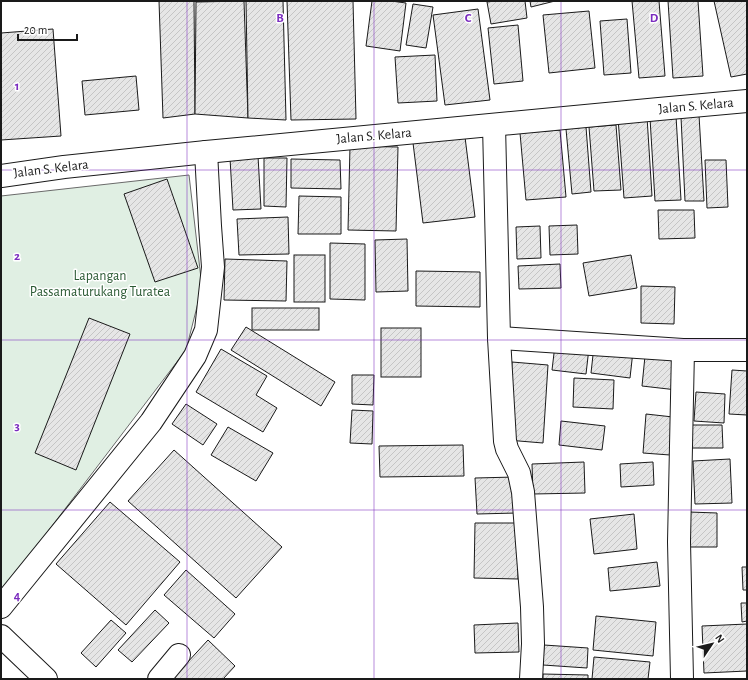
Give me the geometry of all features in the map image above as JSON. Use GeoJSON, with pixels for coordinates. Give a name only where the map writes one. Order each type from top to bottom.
{"type":"FeatureCollection","features":[{"type":"Feature","properties":{"kind":"main road","name":"Jalan S. Kelara"},"geometry":{"type":"LineString","coordinates":[[1,176],[64,167],[206,152],[747,101]]}},
{"type":"Feature","properties":{"kind":"main road"},"geometry":{"type":"LineString","coordinates":[[494,125],[499,338],[504,440],[519,473],[523,492],[532,607],[533,644],[531,679]]}},
{"type":"Feature","properties":{"kind":"main road"},"geometry":{"type":"LineString","coordinates":[[1,607],[151,422],[194,356],[206,330],[213,267],[206,152]]}},
{"type":"Feature","properties":{"kind":"main road"},"geometry":{"type":"LineString","coordinates":[[499,338],[683,350],[747,350]]}},
{"type":"Feature","properties":{"kind":"main road"},"geometry":{"type":"LineString","coordinates":[[682,679],[679,542],[683,350]]}},
{"type":"Feature","properties":{"kind":"main road"},"geometry":{"type":"LineString","coordinates":[[1,636],[46,679]]}},
{"type":"Feature","properties":{"kind":"main road"},"geometry":{"type":"LineString","coordinates":[[159,679],[179,655]]}},
{"type":"Feature","properties":{"kind":"green space","name":"Lapangan Passamaturukang Turatea"},"geometry":{"type":"Polygon","coordinates":[[[189,175],[202,287],[186,350],[1,593],[1,196],[189,175]]]}},
{"type":"Feature","properties":{"kind":"building"},"geometry":{"type":"Polygon","coordinates":[[[159,1],[194,1],[195,114],[163,118],[159,1]]]}},
{"type":"Feature","properties":{"kind":"building"},"geometry":{"type":"Polygon","coordinates":[[[244,1],[248,118],[195,114],[196,2],[244,1]]]}},
{"type":"Feature","properties":{"kind":"building"},"geometry":{"type":"Polygon","coordinates":[[[246,1],[283,1],[286,120],[248,118],[246,1]]]}},
{"type":"Feature","properties":{"kind":"building"},"geometry":{"type":"Polygon","coordinates":[[[287,1],[353,1],[356,119],[291,120],[287,1]]]}},
{"type":"Feature","properties":{"kind":"building"},"geometry":{"type":"Polygon","coordinates":[[[372,1],[406,3],[400,51],[366,46],[372,1]]]}},
{"type":"Feature","properties":{"kind":"building"},"geometry":{"type":"Polygon","coordinates":[[[525,1],[527,18],[491,24],[487,2],[525,1]]]}},
{"type":"Feature","properties":{"kind":"building"},"geometry":{"type":"Polygon","coordinates":[[[530,1],[555,1],[531,7],[530,1]]]}},
{"type":"Feature","properties":{"kind":"building"},"geometry":{"type":"Polygon","coordinates":[[[632,1],[659,1],[665,76],[639,78],[632,1]]]}},
{"type":"Feature","properties":{"kind":"building"},"geometry":{"type":"Polygon","coordinates":[[[668,1],[698,1],[703,76],[673,78],[668,1]]]}},
{"type":"Feature","properties":{"kind":"building"},"geometry":{"type":"Polygon","coordinates":[[[714,1],[747,1],[747,74],[731,77],[714,1]]]}},
{"type":"Feature","properties":{"kind":"building"},"geometry":{"type":"Polygon","coordinates":[[[413,4],[433,7],[426,48],[406,45],[413,4]]]}},
{"type":"Feature","properties":{"kind":"building"},"geometry":{"type":"Polygon","coordinates":[[[478,9],[490,100],[445,105],[433,15],[478,9]]]}},
{"type":"Feature","properties":{"kind":"building"},"geometry":{"type":"Polygon","coordinates":[[[589,11],[595,68],[549,73],[543,15],[589,11]]]}},
{"type":"Feature","properties":{"kind":"building"},"geometry":{"type":"Polygon","coordinates":[[[627,19],[631,73],[604,75],[600,21],[627,19]]]}},
{"type":"Feature","properties":{"kind":"building"},"geometry":{"type":"Polygon","coordinates":[[[518,25],[523,81],[494,84],[488,28],[518,25]]]}},
{"type":"Feature","properties":{"kind":"building"},"geometry":{"type":"Polygon","coordinates":[[[53,29],[61,136],[1,140],[1,33],[53,29]]]}},
{"type":"Feature","properties":{"kind":"building"},"geometry":{"type":"Polygon","coordinates":[[[435,55],[437,101],[398,103],[395,57],[435,55]]]}},
{"type":"Feature","properties":{"kind":"building"},"geometry":{"type":"Polygon","coordinates":[[[136,76],[139,110],[85,115],[82,81],[136,76]]]}},
{"type":"Feature","properties":{"kind":"building"},"geometry":{"type":"Polygon","coordinates":[[[699,115],[704,201],[685,201],[681,117],[699,115]]]}},
{"type":"Feature","properties":{"kind":"building"},"geometry":{"type":"Polygon","coordinates":[[[676,116],[681,200],[655,201],[650,118],[676,116]]]}},
{"type":"Feature","properties":{"kind":"building"},"geometry":{"type":"Polygon","coordinates":[[[647,117],[652,196],[624,198],[618,118],[647,117]]]}},
{"type":"Feature","properties":{"kind":"building"},"geometry":{"type":"Polygon","coordinates":[[[616,125],[621,190],[594,191],[589,127],[616,125]]]}},
{"type":"Feature","properties":{"kind":"building"},"geometry":{"type":"Polygon","coordinates":[[[586,127],[591,192],[572,194],[566,129],[586,127]]]}},
{"type":"Feature","properties":{"kind":"building"},"geometry":{"type":"Polygon","coordinates":[[[560,130],[566,197],[526,200],[520,133],[560,130]]]}},
{"type":"Feature","properties":{"kind":"building"},"geometry":{"type":"Polygon","coordinates":[[[465,137],[475,217],[423,223],[413,143],[465,137]]]}},
{"type":"Feature","properties":{"kind":"building"},"geometry":{"type":"Polygon","coordinates":[[[350,146],[398,147],[396,231],[348,230],[350,146]]]}},
{"type":"Feature","properties":{"kind":"building"},"geometry":{"type":"Polygon","coordinates":[[[258,156],[261,209],[233,210],[230,158],[258,156]]]}},
{"type":"Feature","properties":{"kind":"building"},"geometry":{"type":"Polygon","coordinates":[[[264,158],[287,158],[286,207],[264,206],[264,158]]]}},
{"type":"Feature","properties":{"kind":"building"},"geometry":{"type":"Polygon","coordinates":[[[291,159],[340,160],[341,189],[291,188],[291,159]]]}},
{"type":"Feature","properties":{"kind":"building"},"geometry":{"type":"Polygon","coordinates":[[[705,160],[726,160],[728,207],[707,208],[705,160]]]}},
{"type":"Feature","properties":{"kind":"building"},"geometry":{"type":"Polygon","coordinates":[[[167,179],[198,268],[155,282],[124,194],[167,179]]]}},
{"type":"Feature","properties":{"kind":"building"},"geometry":{"type":"Polygon","coordinates":[[[299,196],[341,197],[341,234],[298,234],[299,196]]]}},
{"type":"Feature","properties":{"kind":"building"},"geometry":{"type":"Polygon","coordinates":[[[658,210],[694,210],[695,238],[659,239],[658,210]]]}},
{"type":"Feature","properties":{"kind":"building"},"geometry":{"type":"Polygon","coordinates":[[[288,217],[289,254],[239,255],[237,219],[288,217]]]}},
{"type":"Feature","properties":{"kind":"building"},"geometry":{"type":"Polygon","coordinates":[[[577,225],[578,254],[550,255],[549,226],[577,225]]]}},
{"type":"Feature","properties":{"kind":"building"},"geometry":{"type":"Polygon","coordinates":[[[540,226],[541,258],[517,259],[516,227],[540,226]]]}},
{"type":"Feature","properties":{"kind":"building"},"geometry":{"type":"Polygon","coordinates":[[[407,239],[408,291],[376,292],[375,240],[407,239]]]}},
{"type":"Feature","properties":{"kind":"building"},"geometry":{"type":"Polygon","coordinates":[[[330,243],[365,244],[365,300],[330,299],[330,243]]]}},
{"type":"Feature","properties":{"kind":"building"},"geometry":{"type":"Polygon","coordinates":[[[294,255],[325,255],[325,302],[294,302],[294,255]]]}},
{"type":"Feature","properties":{"kind":"building"},"geometry":{"type":"Polygon","coordinates":[[[631,255],[637,288],[589,296],[583,263],[631,255]]]}},
{"type":"Feature","properties":{"kind":"building"},"geometry":{"type":"Polygon","coordinates":[[[225,259],[287,261],[286,301],[224,300],[225,259]]]}},
{"type":"Feature","properties":{"kind":"building"},"geometry":{"type":"Polygon","coordinates":[[[560,264],[561,288],[519,289],[518,266],[560,264]]]}},
{"type":"Feature","properties":{"kind":"building"},"geometry":{"type":"Polygon","coordinates":[[[416,271],[480,272],[480,307],[416,306],[416,271]]]}},
{"type":"Feature","properties":{"kind":"building"},"geometry":{"type":"Polygon","coordinates":[[[641,286],[675,287],[674,324],[641,323],[641,286]]]}},
{"type":"Feature","properties":{"kind":"building"},"geometry":{"type":"Polygon","coordinates":[[[252,308],[319,308],[319,330],[252,330],[252,308]]]}},
{"type":"Feature","properties":{"kind":"building"},"geometry":{"type":"Polygon","coordinates":[[[89,318],[130,334],[76,470],[35,453],[89,318]]]}},
{"type":"Feature","properties":{"kind":"building"},"geometry":{"type":"Polygon","coordinates":[[[246,327],[335,382],[321,406],[231,350],[246,327]]]}},
{"type":"Feature","properties":{"kind":"building"},"geometry":{"type":"Polygon","coordinates":[[[381,328],[421,328],[421,377],[381,377],[381,328]]]}},
{"type":"Feature","properties":{"kind":"building"},"geometry":{"type":"Polygon","coordinates":[[[555,345],[589,348],[586,374],[552,370],[555,345]]]}},
{"type":"Feature","properties":{"kind":"building"},"geometry":{"type":"Polygon","coordinates":[[[594,346],[633,351],[630,378],[591,373],[594,346]]]}},
{"type":"Feature","properties":{"kind":"building"},"geometry":{"type":"Polygon","coordinates":[[[221,349],[267,376],[256,395],[277,408],[263,432],[196,392],[221,349]]]}},
{"type":"Feature","properties":{"kind":"building"},"geometry":{"type":"Polygon","coordinates":[[[645,356],[679,359],[677,390],[642,386],[645,356]]]}},
{"type":"Feature","properties":{"kind":"building"},"geometry":{"type":"Polygon","coordinates":[[[512,362],[548,365],[543,443],[507,440],[512,362]]]}},
{"type":"Feature","properties":{"kind":"building"},"geometry":{"type":"Polygon","coordinates":[[[732,370],[747,371],[747,415],[729,414],[732,370]]]}},
{"type":"Feature","properties":{"kind":"building"},"geometry":{"type":"Polygon","coordinates":[[[352,375],[374,375],[373,405],[352,404],[352,375]]]}},
{"type":"Feature","properties":{"kind":"building"},"geometry":{"type":"Polygon","coordinates":[[[574,378],[614,380],[613,409],[573,407],[574,378]]]}},
{"type":"Feature","properties":{"kind":"building"},"geometry":{"type":"Polygon","coordinates":[[[696,392],[725,394],[724,423],[694,421],[696,392]]]}},
{"type":"Feature","properties":{"kind":"building"},"geometry":{"type":"Polygon","coordinates":[[[186,404],[217,424],[203,445],[172,424],[186,404]]]}},
{"type":"Feature","properties":{"kind":"building"},"geometry":{"type":"Polygon","coordinates":[[[352,410],[373,411],[372,444],[350,443],[352,410]]]}},
{"type":"Feature","properties":{"kind":"building"},"geometry":{"type":"Polygon","coordinates":[[[646,414],[673,417],[670,455],[643,453],[646,414]]]}},
{"type":"Feature","properties":{"kind":"building"},"geometry":{"type":"Polygon","coordinates":[[[561,421],[605,426],[602,450],[559,445],[561,421]]]}},
{"type":"Feature","properties":{"kind":"building"},"geometry":{"type":"Polygon","coordinates":[[[690,425],[722,425],[723,448],[690,448],[690,425]]]}},
{"type":"Feature","properties":{"kind":"building"},"geometry":{"type":"Polygon","coordinates":[[[228,427],[273,453],[256,481],[211,455],[228,427]]]}},
{"type":"Feature","properties":{"kind":"building"},"geometry":{"type":"Polygon","coordinates":[[[463,445],[464,476],[380,477],[379,446],[463,445]]]}},
{"type":"Feature","properties":{"kind":"building"},"geometry":{"type":"Polygon","coordinates":[[[174,450],[282,547],[236,598],[128,501],[174,450]]]}},
{"type":"Feature","properties":{"kind":"building"},"geometry":{"type":"Polygon","coordinates":[[[730,459],[732,503],[695,504],[693,461],[730,459]]]}},
{"type":"Feature","properties":{"kind":"building"},"geometry":{"type":"Polygon","coordinates":[[[584,462],[585,493],[533,494],[532,464],[584,462]]]}},
{"type":"Feature","properties":{"kind":"building"},"geometry":{"type":"Polygon","coordinates":[[[653,462],[654,485],[621,487],[620,464],[653,462]]]}},
{"type":"Feature","properties":{"kind":"building"},"geometry":{"type":"Polygon","coordinates":[[[516,477],[517,513],[477,514],[475,478],[516,477]]]}},
{"type":"Feature","properties":{"kind":"building"},"geometry":{"type":"Polygon","coordinates":[[[110,502],[180,562],[126,625],[56,564],[110,502]]]}},
{"type":"Feature","properties":{"kind":"building"},"geometry":{"type":"Polygon","coordinates":[[[689,512],[717,513],[717,547],[688,547],[689,512]]]}},
{"type":"Feature","properties":{"kind":"building"},"geometry":{"type":"Polygon","coordinates":[[[634,514],[637,549],[594,554],[590,519],[634,514]]]}},
{"type":"Feature","properties":{"kind":"building"},"geometry":{"type":"Polygon","coordinates":[[[475,523],[519,523],[518,579],[474,578],[475,523]]]}},
{"type":"Feature","properties":{"kind":"building"},"geometry":{"type":"Polygon","coordinates":[[[657,562],[660,586],[610,591],[608,568],[657,562]]]}},
{"type":"Feature","properties":{"kind":"building"},"geometry":{"type":"Polygon","coordinates":[[[742,567],[747,567],[747,590],[743,590],[742,567]]]}},
{"type":"Feature","properties":{"kind":"building"},"geometry":{"type":"Polygon","coordinates":[[[186,570],[235,614],[214,638],[164,595],[186,570]]]}},
{"type":"Feature","properties":{"kind":"building"},"geometry":{"type":"Polygon","coordinates":[[[741,603],[747,603],[747,621],[742,622],[741,603]]]}},
{"type":"Feature","properties":{"kind":"building"},"geometry":{"type":"Polygon","coordinates":[[[155,610],[169,623],[132,662],[118,650],[155,610]]]}},
{"type":"Feature","properties":{"kind":"building"},"geometry":{"type":"Polygon","coordinates":[[[596,616],[656,622],[653,656],[593,650],[596,616]]]}},
{"type":"Feature","properties":{"kind":"building"},"geometry":{"type":"Polygon","coordinates":[[[111,620],[126,633],[96,667],[81,653],[111,620]]]}},
{"type":"Feature","properties":{"kind":"building"},"geometry":{"type":"Polygon","coordinates":[[[518,623],[519,652],[475,653],[474,625],[518,623]]]}},
{"type":"Feature","properties":{"kind":"building"},"geometry":{"type":"Polygon","coordinates":[[[747,624],[747,671],[704,673],[702,626],[747,624]]]}},
{"type":"Feature","properties":{"kind":"building"},"geometry":{"type":"Polygon","coordinates":[[[208,640],[235,666],[223,679],[175,679],[174,677],[208,640]]]}},
{"type":"Feature","properties":{"kind":"building"},"geometry":{"type":"Polygon","coordinates":[[[544,645],[588,648],[587,668],[543,665],[544,645]]]}},
{"type":"Feature","properties":{"kind":"building"},"geometry":{"type":"Polygon","coordinates":[[[594,657],[650,662],[648,679],[592,679],[594,657]]]}},
{"type":"Feature","properties":{"kind":"building"},"geometry":{"type":"Polygon","coordinates":[[[543,674],[588,675],[588,679],[543,679],[543,674]]]}}]}
